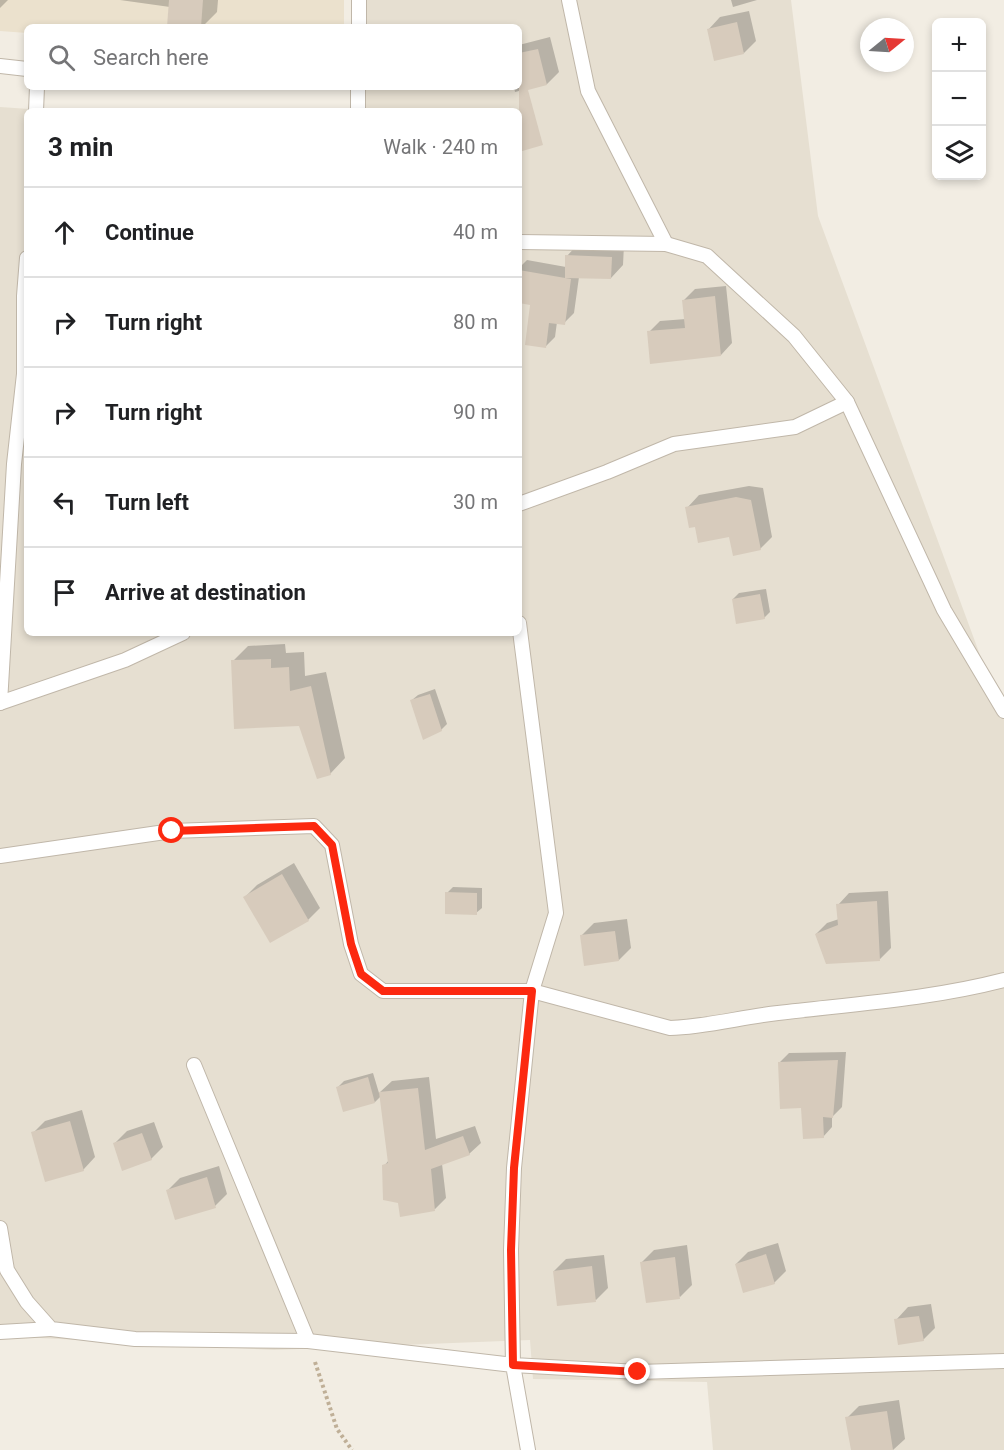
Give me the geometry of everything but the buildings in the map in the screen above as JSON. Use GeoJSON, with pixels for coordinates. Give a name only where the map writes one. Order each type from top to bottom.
{"type":"FeatureCollection","features":[{"type":"Feature","properties":{"kind":"lane"},"geometry":{"type":"LineString","coordinates":[[358,24],[359,0]]}},
{"type":"Feature","properties":{"kind":"lane"},"geometry":{"type":"LineString","coordinates":[[569,0],[588,91],[666,244]]}},
{"type":"Feature","properties":{"kind":"lane"},"geometry":{"type":"LineString","coordinates":[[0,66],[24,69]]}},
{"type":"Feature","properties":{"kind":"lane"},"geometry":{"type":"LineString","coordinates":[[36,108],[37,90]]}},
{"type":"Feature","properties":{"kind":"lane"},"geometry":{"type":"LineString","coordinates":[[358,90],[358,108]]}},
{"type":"Feature","properties":{"kind":"lane"},"geometry":{"type":"LineString","coordinates":[[522,242],[666,244],[707,256],[794,336],[847,402],[944,610],[1004,711]]}},
{"type":"Feature","properties":{"kind":"lane"},"geometry":{"type":"LineString","coordinates":[[24,296],[24,374],[14,464],[0,703],[125,660],[177,636]]}},
{"type":"Feature","properties":{"kind":"lane"},"geometry":{"type":"LineString","coordinates":[[522,503],[607,472],[674,444],[795,427],[847,402]]}},
{"type":"Feature","properties":{"kind":"lane"},"geometry":{"type":"LineString","coordinates":[[521,636],[556,914],[532,991],[514,1168],[511,1250],[513,1365],[528,1450]]}},
{"type":"Feature","properties":{"kind":"lane"},"geometry":{"type":"LineString","coordinates":[[0,856],[172,831],[314,826],[332,845],[351,944],[361,974],[383,991],[532,991],[670,1028],[962,991],[1004,980]]}},
{"type":"Feature","properties":{"kind":"lane"},"geometry":{"type":"LineString","coordinates":[[194,1065],[308,1341]]}},
{"type":"Feature","properties":{"kind":"lane"},"geometry":{"type":"LineString","coordinates":[[0,1228],[7,1270],[27,1302],[51,1329]]}},
{"type":"Feature","properties":{"kind":"lane"},"geometry":{"type":"LineString","coordinates":[[0,1332],[51,1329],[135,1339],[308,1341],[513,1365],[638,1372],[1004,1361]]}},
{"type":"Feature","properties":{"kind":"path"},"geometry":{"type":"LineString","coordinates":[[308,1341],[337,1429],[352,1450]]}},
{"type":"Feature","properties":{"kind":"shaded area"},"geometry":{"type":"Polygon","coordinates":[[[0,0],[344,0],[344,24],[24,24],[24,33],[0,31],[0,0]]]}},
{"type":"Feature","properties":{"kind":"shaded area"},"geometry":{"type":"Polygon","coordinates":[[[360,0],[791,0],[818,216],[1004,720],[1004,1450],[713,1450],[707,1382],[533,1379],[530,1340],[274,1350],[0,1336],[0,107],[24,109],[24,636],[522,636],[522,108],[364,108],[363,90],[522,90],[522,24],[361,24],[360,0]]]}},
{"type":"Feature","properties":{"kind":"route"},"geometry":{"type":"LineString","coordinates":[[172,831],[314,826],[332,845],[351,944],[361,974],[383,991],[532,991],[514,1168],[511,1250],[513,1365],[638,1372]]}}]}
